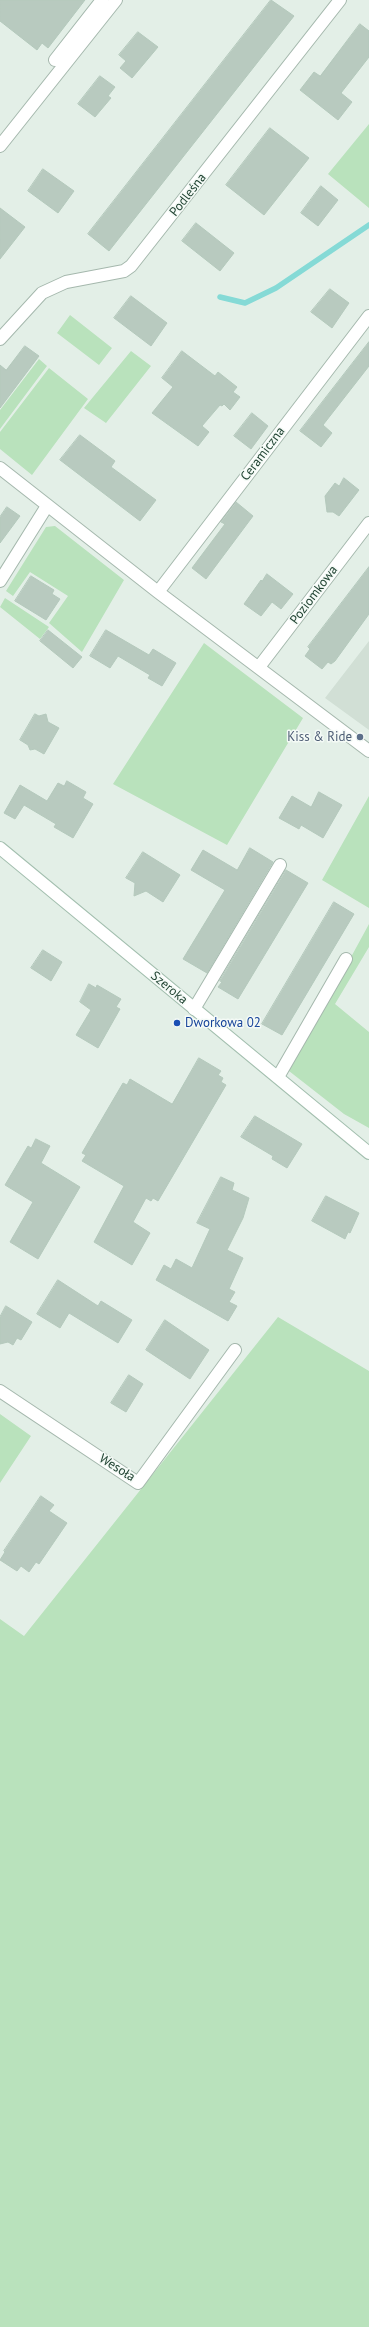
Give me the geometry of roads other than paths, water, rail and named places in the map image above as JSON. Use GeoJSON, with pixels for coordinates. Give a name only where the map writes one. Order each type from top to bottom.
{"type":"FeatureCollection","features":[{"type":"Feature","properties":{"kind":"street"},"geometry":{"type":"LineString","coordinates":[[55,60],[102,0]]}},
{"type":"Feature","properties":{"kind":"street"},"geometry":{"type":"LineString","coordinates":[[0,146],[116,0]]}},
{"type":"Feature","properties":{"kind":"street","name":"Podleśna"},"geometry":{"type":"LineString","coordinates":[[0,339],[42,293],[66,282],[124,271],[131,266],[340,0]]}},
{"type":"Feature","properties":{"kind":"street","name":"Ceramiczna"},"geometry":{"type":"LineString","coordinates":[[158,592],[369,316]]}},
{"type":"Feature","properties":{"kind":"street"},"geometry":{"type":"LineString","coordinates":[[0,468],[158,592],[369,751]]}},
{"type":"Feature","properties":{"kind":"street"},"geometry":{"type":"LineString","coordinates":[[0,581],[47,506]]}},
{"type":"Feature","properties":{"kind":"street","name":"Poziomkowa"},"geometry":{"type":"LineString","coordinates":[[259,667],[369,524]]}},
{"type":"Feature","properties":{"kind":"street","name":"Szeroka"},"geometry":{"type":"LineString","coordinates":[[0,848],[369,1153]]}},
{"type":"Feature","properties":{"kind":"street"},"geometry":{"type":"LineString","coordinates":[[194,1009],[280,865]]}},
{"type":"Feature","properties":{"kind":"street"},"geometry":{"type":"LineString","coordinates":[[278,1077],[346,959]]}},
{"type":"Feature","properties":{"kind":"street","name":"Szeroka"},"geometry":{"type":"LineString","coordinates":[[356,1142],[369,1146]]}},
{"type":"Feature","properties":{"kind":"street","name":"Wesoła"},"geometry":{"type":"LineString","coordinates":[[0,1391],[138,1482],[235,1350]]}},
{"type":"Feature","properties":{"kind":"waterway"},"geometry":{"type":"LineString","coordinates":[[220,297],[245,303],[276,288],[369,225]]}},
{"type":"Feature","properties":{"kind":"place","name":"Kiss & Ride"},"geometry":{"type":"Point","coordinates":[360,737]}},
{"type":"Feature","properties":{"kind":"place","name":"Dworkowa 02"},"geometry":{"type":"Point","coordinates":[177,1023]}}]}
